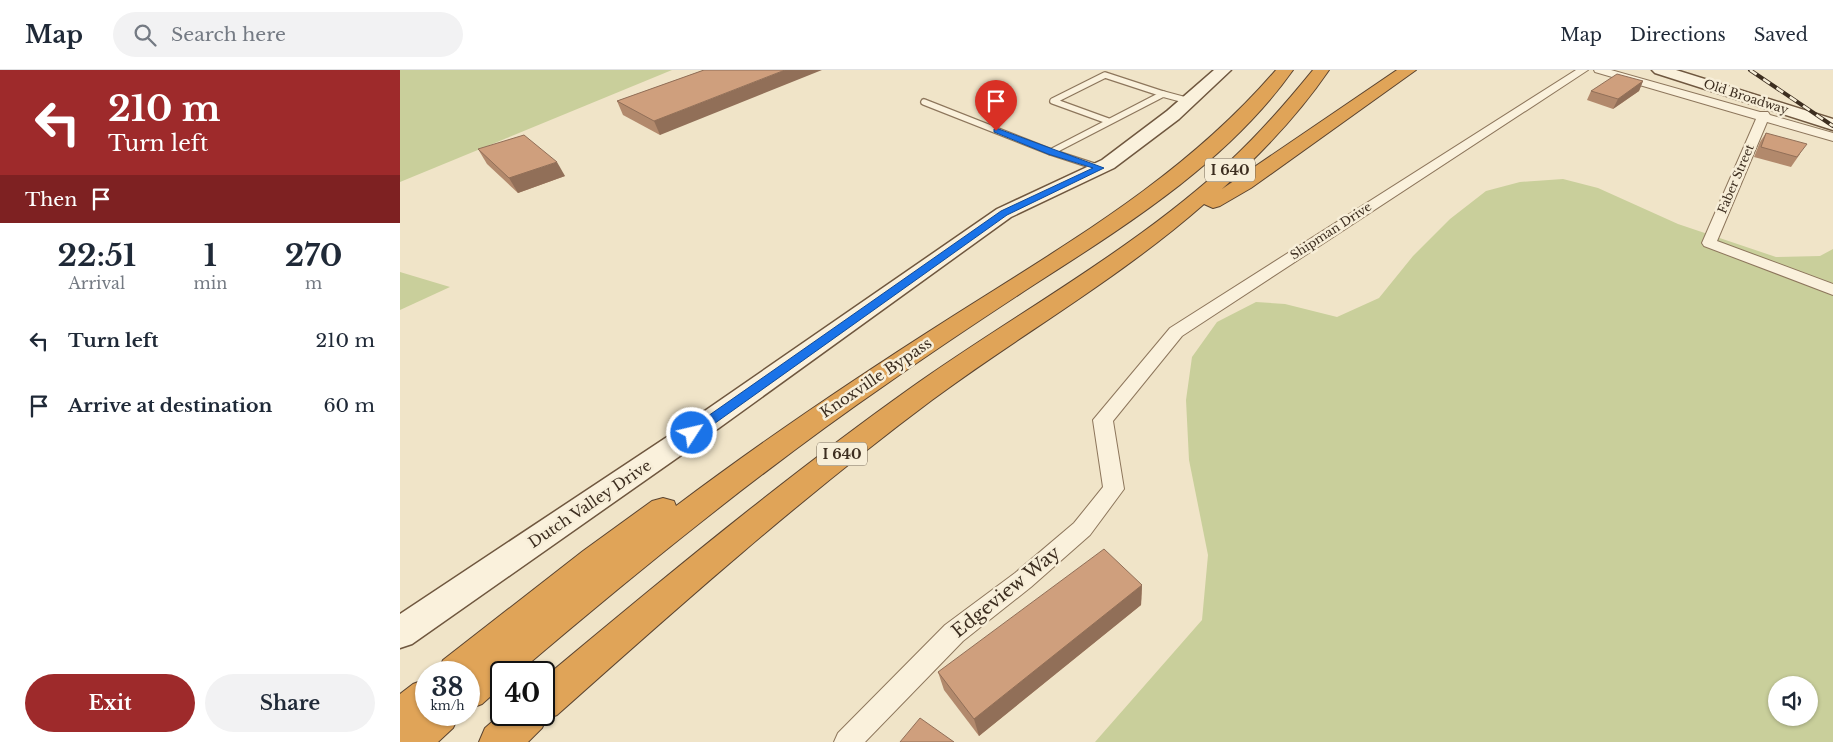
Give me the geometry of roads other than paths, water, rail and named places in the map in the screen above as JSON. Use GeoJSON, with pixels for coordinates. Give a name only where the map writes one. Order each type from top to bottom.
{"type":"FeatureCollection","features":[{"type":"Feature","properties":{"kind":"highway"},"geometry":{"type":"LineString","coordinates":[[470,661],[595,561],[725,464],[888,352],[1136,191],[1216,124],[1266,70]]}},
{"type":"Feature","properties":{"kind":"highway","name":"Knoxville Bypass"},"geometry":{"type":"LineString","coordinates":[[480,682],[602,582],[773,450],[904,359],[1078,247],[1162,187],[1227,133],[1285,70]]}},
{"type":"Feature","properties":{"kind":"highway","name":"I 640"},"geometry":{"type":"LineString","coordinates":[[555,693],[722,549],[870,432],[969,361],[1124,255],[1171,220],[1238,164],[1287,113],[1321,70]]}},
{"type":"Feature","properties":{"kind":"highway"},"geometry":{"type":"LineString","coordinates":[[1124,255],[1244,184],[1408,70]]}},
{"type":"Feature","properties":{"kind":"highway"},"geometry":{"type":"LineString","coordinates":[[400,718],[415,706]]}},
{"type":"Feature","properties":{"kind":"highway"},"geometry":{"type":"LineString","coordinates":[[408,742],[427,726]]}},
{"type":"Feature","properties":{"kind":"highway"},"geometry":{"type":"LineString","coordinates":[[499,742],[517,726]]}},
{"type":"Feature","properties":{"kind":"street","name":"Dutch Valley Drive"},"geometry":{"type":"LineString","coordinates":[[400,632],[677,444],[1004,213],[1108,164],[1189,101],[1222,70]]}},
{"type":"Feature","properties":{"kind":"street","name":"Shipman Drive"},"geometry":{"type":"LineString","coordinates":[[1103,420],[1176,332],[1583,70]]}},
{"type":"Feature","properties":{"kind":"street"},"geometry":{"type":"LineString","coordinates":[[1599,70],[1833,136]]}},
{"type":"Feature","properties":{"kind":"street","name":"Old Broadway"},"geometry":{"type":"LineString","coordinates":[[1660,70],[1833,125]]}},
{"type":"Feature","properties":{"kind":"street","name":"Faber Street"},"geometry":{"type":"LineString","coordinates":[[1709,243],[1764,115]]}},
{"type":"Feature","properties":{"kind":"street"},"geometry":{"type":"LineString","coordinates":[[1709,243],[1833,290]]}},
{"type":"Feature","properties":{"kind":"street","name":"Edgeview Way"},"geometry":{"type":"LineString","coordinates":[[847,742],[954,633],[1023,580],[1082,529],[1114,488],[1103,420]]}},
{"type":"Feature","properties":{"kind":"lane"},"geometry":{"type":"LineString","coordinates":[[1108,121],[1054,101],[1105,74],[1189,101]]}},
{"type":"Feature","properties":{"kind":"lane"},"geometry":{"type":"LineString","coordinates":[[1051,152],[1163,94]]}},
{"type":"Feature","properties":{"kind":"lane"},"geometry":{"type":"LineString","coordinates":[[924,102],[1051,152],[1100,168]]}},
{"type":"Feature","properties":{"kind":"railway"},"geometry":{"type":"LineString","coordinates":[[1750,70],[1833,126]]}}]}
